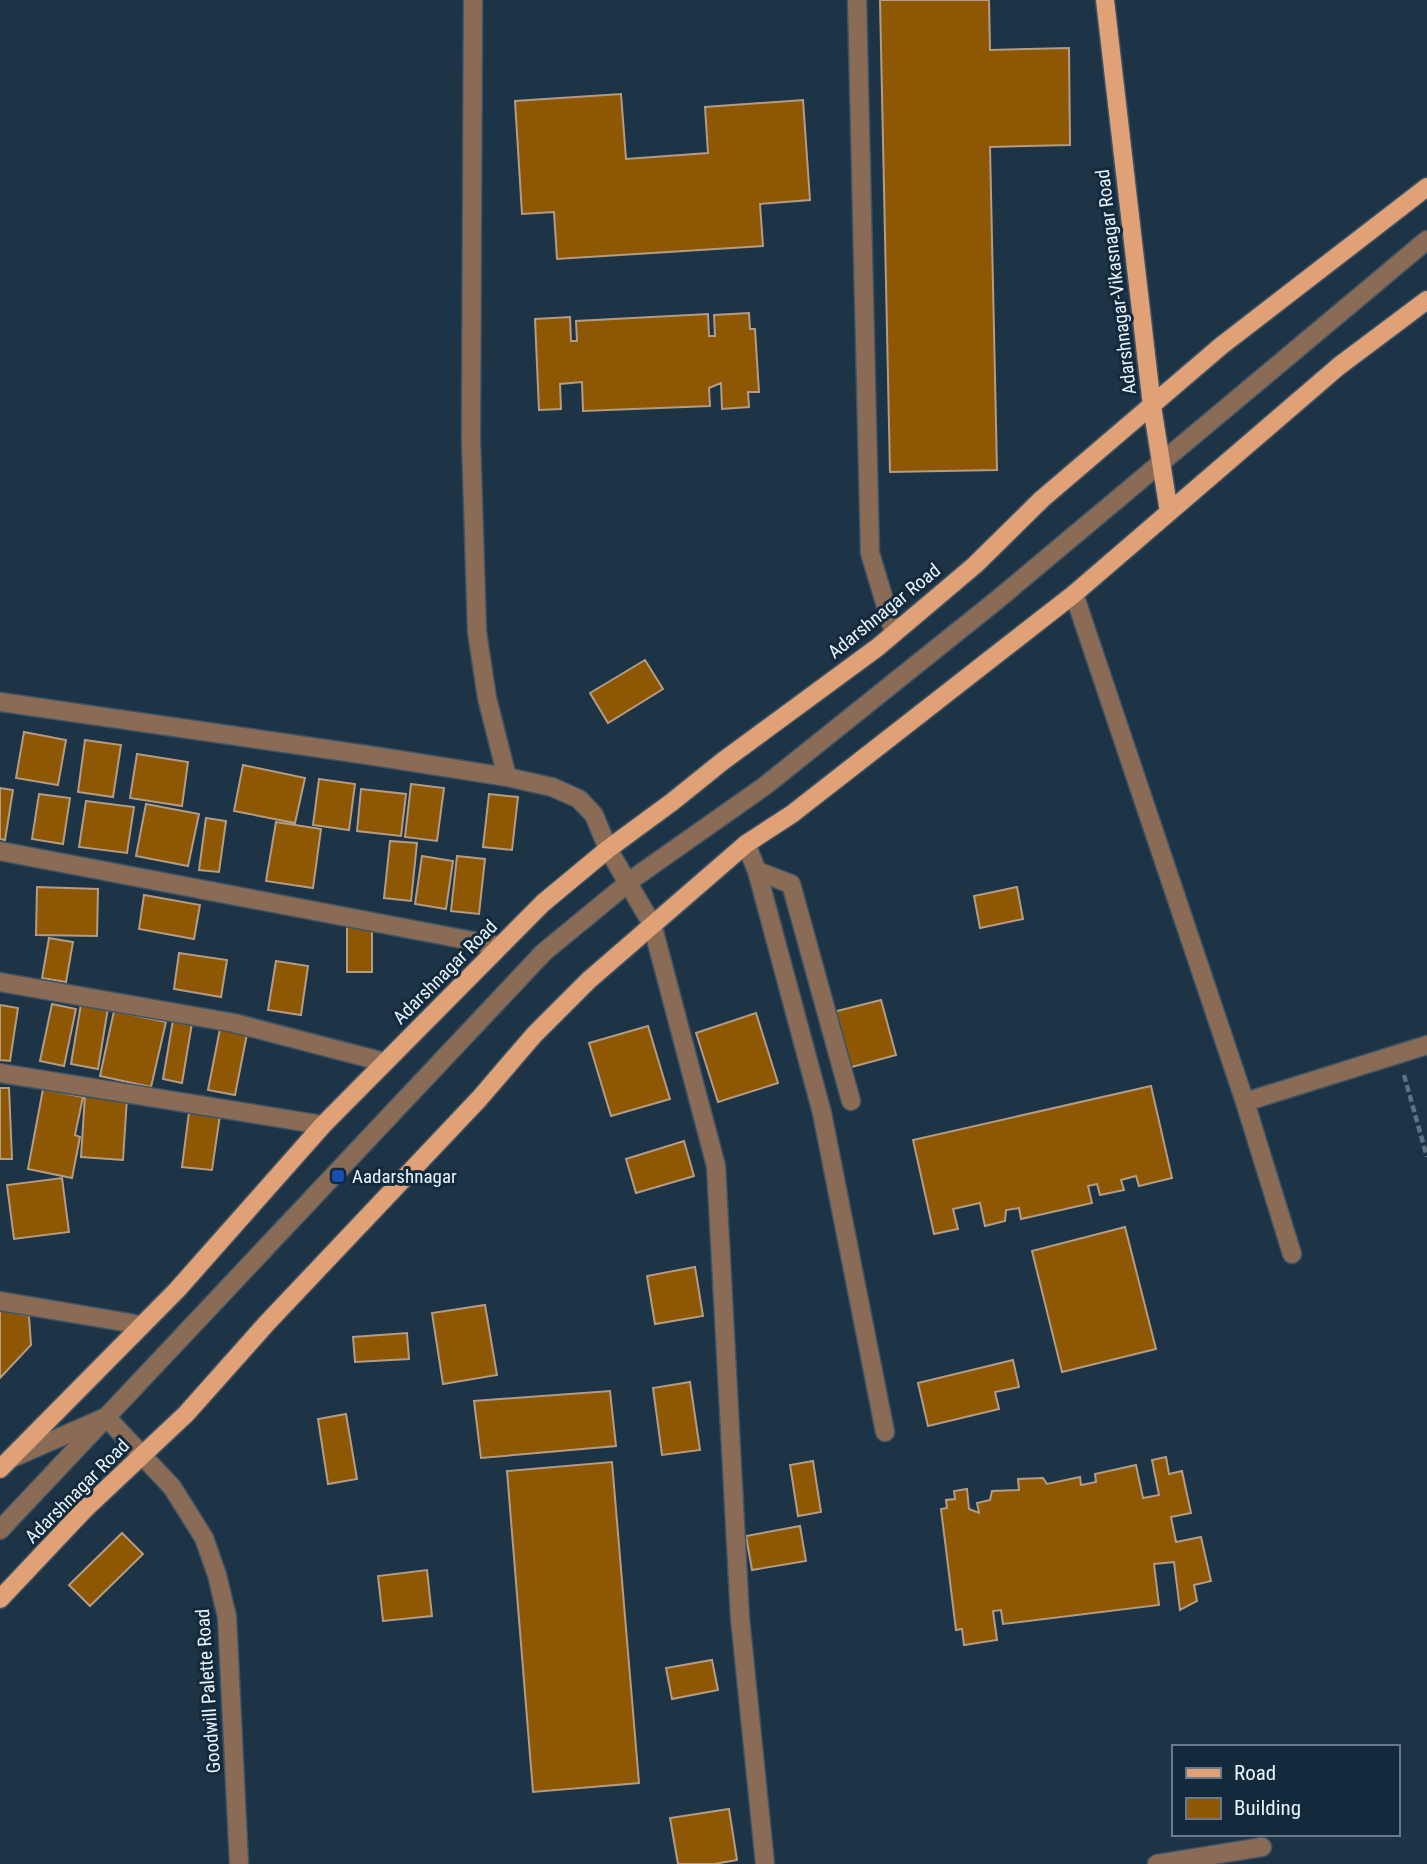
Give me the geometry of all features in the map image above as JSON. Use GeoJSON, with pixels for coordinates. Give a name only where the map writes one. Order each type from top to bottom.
{"type":"FeatureCollection","features":[{"type":"Feature","properties":{"kind":"main road","name":"Adarshnagar-Vikasnagar Road"},"geometry":{"type":"LineString","coordinates":[[975,565],[1042,499],[1152,407],[1105,0]]}},
{"type":"Feature","properties":{"kind":"main road"},"geometry":{"type":"LineString","coordinates":[[1169,512],[1152,407],[1221,346],[1427,187]]}},
{"type":"Feature","properties":{"kind":"main road","name":"Adarshnagar Road"},"geometry":{"type":"LineString","coordinates":[[0,1599],[85,1509],[186,1414],[267,1322],[479,1099],[534,1035],[589,980],[746,844],[792,814],[1074,593],[1339,366],[1427,300]]}},
{"type":"Feature","properties":{"kind":"main road","name":"Adarshnagar Road"},"geometry":{"type":"LineString","coordinates":[[4,1464],[177,1290],[323,1125],[543,903],[608,849],[894,634],[975,565]]}},
{"type":"Feature","properties":{"kind":"street"},"geometry":{"type":"LineString","coordinates":[[472,0],[471,439],[477,632],[486,698],[507,777]]}},
{"type":"Feature","properties":{"kind":"street"},"geometry":{"type":"LineString","coordinates":[[857,0],[870,553],[894,634]]}},
{"type":"Feature","properties":{"kind":"street"},"geometry":{"type":"LineString","coordinates":[[0,1530],[544,952],[628,884],[766,785],[997,600],[1427,240]]}},
{"type":"Feature","properties":{"kind":"street"},"geometry":{"type":"LineString","coordinates":[[1074,593],[1292,1254]]}},
{"type":"Feature","properties":{"kind":"street"},"geometry":{"type":"LineString","coordinates":[[0,702],[374,755],[507,777],[552,787],[579,799],[594,816],[608,849],[652,924],[716,1166],[740,1618],[765,1864]]}},
{"type":"Feature","properties":{"kind":"street"},"geometry":{"type":"LineString","coordinates":[[746,844],[757,871],[822,1113],[885,1432]]}},
{"type":"Feature","properties":{"kind":"street"},"geometry":{"type":"LineString","coordinates":[[0,851],[499,946]]}},
{"type":"Feature","properties":{"kind":"street"},"geometry":{"type":"LineString","coordinates":[[757,871],[791,884],[850,1101]]}},
{"type":"Feature","properties":{"kind":"street"},"geometry":{"type":"LineString","coordinates":[[0,982],[234,1023],[384,1062]]}},
{"type":"Feature","properties":{"kind":"street"},"geometry":{"type":"LineString","coordinates":[[1244,1102],[1427,1045]]}},
{"type":"Feature","properties":{"kind":"street"},"geometry":{"type":"LineString","coordinates":[[0,1073],[323,1125]]}},
{"type":"Feature","properties":{"kind":"street"},"geometry":{"type":"LineString","coordinates":[[0,1301],[142,1325]]}},
{"type":"Feature","properties":{"kind":"street"},"geometry":{"type":"LineString","coordinates":[[4,1464],[106,1417]]}},
{"type":"Feature","properties":{"kind":"street","name":"Goodwill Palette Road"},"geometry":{"type":"LineString","coordinates":[[106,1417],[172,1487],[204,1538],[217,1575],[226,1617],[239,1864]]}},
{"type":"Feature","properties":{"kind":"street"},"geometry":{"type":"LineString","coordinates":[[1157,1864],[1262,1847]]}},
{"type":"Feature","properties":{"kind":"path"},"geometry":{"type":"LineString","coordinates":[[1399,1054],[1427,1157]]}},
{"type":"Feature","properties":{"kind":"building"},"geometry":{"type":"Polygon","coordinates":[[[880,0],[989,0],[990,50],[1069,48],[1070,145],[990,147],[997,470],[890,472],[880,0]]]}},
{"type":"Feature","properties":{"kind":"building"},"geometry":{"type":"Polygon","coordinates":[[[621,94],[626,159],[708,153],[705,107],[803,100],[810,200],[760,204],[763,246],[557,259],[554,212],[522,214],[515,101],[621,94]]]}},
{"type":"Feature","properties":{"kind":"building"},"geometry":{"type":"Polygon","coordinates":[[[749,313],[750,329],[755,329],[759,392],[748,392],[749,407],[722,409],[721,383],[709,388],[710,406],[583,411],[582,382],[560,384],[561,409],[539,410],[535,319],[570,317],[571,341],[577,341],[576,321],[708,314],[709,336],[715,336],[714,315],[749,313]]]}},
{"type":"Feature","properties":{"kind":"building"},"geometry":{"type":"Polygon","coordinates":[[[645,660],[663,689],[608,723],[590,693],[645,660]]]}},
{"type":"Feature","properties":{"kind":"building"},"geometry":{"type":"Polygon","coordinates":[[[24,732],[66,740],[58,785],[16,778],[24,732]]]}},
{"type":"Feature","properties":{"kind":"building"},"geometry":{"type":"Polygon","coordinates":[[[85,740],[121,745],[113,797],[78,792],[85,740]]]}},
{"type":"Feature","properties":{"kind":"building"},"geometry":{"type":"Polygon","coordinates":[[[137,754],[188,762],[182,806],[130,798],[137,754]]]}},
{"type":"Feature","properties":{"kind":"building"},"geometry":{"type":"Polygon","coordinates":[[[243,765],[305,778],[295,823],[234,811],[243,765]]]}},
{"type":"Feature","properties":{"kind":"building"},"geometry":{"type":"Polygon","coordinates":[[[319,779],[355,784],[349,830],[313,825],[319,779]]]}},
{"type":"Feature","properties":{"kind":"building"},"geometry":{"type":"Polygon","coordinates":[[[411,784],[444,788],[437,841],[405,837],[411,784]]]}},
{"type":"Feature","properties":{"kind":"building"},"geometry":{"type":"Polygon","coordinates":[[[0,788],[13,790],[5,840],[0,839],[0,788]]]}},
{"type":"Feature","properties":{"kind":"building"},"geometry":{"type":"Polygon","coordinates":[[[361,789],[406,794],[401,836],[357,831],[361,789]]]}},
{"type":"Feature","properties":{"kind":"building"},"geometry":{"type":"Polygon","coordinates":[[[39,794],[70,798],[63,844],[32,839],[39,794]]]}},
{"type":"Feature","properties":{"kind":"building"},"geometry":{"type":"Polygon","coordinates":[[[489,794],[518,797],[512,850],[483,847],[489,794]]]}},
{"type":"Feature","properties":{"kind":"building"},"geometry":{"type":"Polygon","coordinates":[[[86,801],[134,807],[127,853],[79,847],[86,801]]]}},
{"type":"Feature","properties":{"kind":"building"},"geometry":{"type":"Polygon","coordinates":[[[146,804],[199,814],[188,866],[136,856],[146,804]]]}},
{"type":"Feature","properties":{"kind":"building"},"geometry":{"type":"Polygon","coordinates":[[[206,818],[226,821],[219,872],[199,870],[206,818]]]}},
{"type":"Feature","properties":{"kind":"building"},"geometry":{"type":"Polygon","coordinates":[[[276,822],[321,829],[313,888],[266,881],[276,822]]]}},
{"type":"Feature","properties":{"kind":"building"},"geometry":{"type":"Polygon","coordinates":[[[390,841],[417,843],[411,901],[384,898],[390,841]]]}},
{"type":"Feature","properties":{"kind":"building"},"geometry":{"type":"Polygon","coordinates":[[[422,856],[453,861],[446,909],[415,904],[422,856]]]}},
{"type":"Feature","properties":{"kind":"building"},"geometry":{"type":"Polygon","coordinates":[[[457,856],[485,859],[479,914],[451,911],[457,856]]]}},
{"type":"Feature","properties":{"kind":"building"},"geometry":{"type":"Polygon","coordinates":[[[37,887],[98,889],[97,936],[36,935],[37,887]]]}},
{"type":"Feature","properties":{"kind":"building"},"geometry":{"type":"Polygon","coordinates":[[[1017,887],[1023,919],[980,928],[974,896],[1017,887]]]}},
{"type":"Feature","properties":{"kind":"building"},"geometry":{"type":"Polygon","coordinates":[[[144,895],[200,905],[194,939],[139,929],[144,895]]]}},
{"type":"Feature","properties":{"kind":"building"},"geometry":{"type":"Polygon","coordinates":[[[347,927],[372,927],[372,972],[347,972],[347,927]]]}},
{"type":"Feature","properties":{"kind":"building"},"geometry":{"type":"Polygon","coordinates":[[[49,938],[73,942],[66,982],[42,978],[49,938]]]}},
{"type":"Feature","properties":{"kind":"building"},"geometry":{"type":"Polygon","coordinates":[[[179,953],[227,960],[221,997],[174,989],[179,953]]]}},
{"type":"Feature","properties":{"kind":"building"},"geometry":{"type":"Polygon","coordinates":[[[276,961],[308,966],[301,1015],[268,1010],[276,961]]]}},
{"type":"Feature","properties":{"kind":"building"},"geometry":{"type":"Polygon","coordinates":[[[881,1000],[896,1055],[848,1068],[833,1012],[881,1000]]]}},
{"type":"Feature","properties":{"kind":"building"},"geometry":{"type":"Polygon","coordinates":[[[52,1004],[76,1009],[64,1066],[40,1061],[52,1004]]]}},
{"type":"Feature","properties":{"kind":"building"},"geometry":{"type":"Polygon","coordinates":[[[81,1004],[108,1008],[98,1069],[71,1064],[81,1004]]]}},
{"type":"Feature","properties":{"kind":"building"},"geometry":{"type":"Polygon","coordinates":[[[0,1005],[18,1008],[10,1061],[0,1060],[0,1005]]]}},
{"type":"Feature","properties":{"kind":"building"},"geometry":{"type":"Polygon","coordinates":[[[114,1011],[166,1022],[151,1087],[100,1076],[114,1011]]]}},
{"type":"Feature","properties":{"kind":"building"},"geometry":{"type":"Polygon","coordinates":[[[756,1013],[778,1083],[718,1102],[696,1033],[756,1013]]]}},
{"type":"Feature","properties":{"kind":"building"},"geometry":{"type":"Polygon","coordinates":[[[173,1020],[192,1023],[182,1083],[163,1079],[173,1020]]]}},
{"type":"Feature","properties":{"kind":"building"},"geometry":{"type":"Polygon","coordinates":[[[648,1026],[670,1099],[611,1116],[589,1043],[648,1026]]]}},
{"type":"Feature","properties":{"kind":"building"},"geometry":{"type":"Polygon","coordinates":[[[220,1029],[247,1034],[235,1095],[208,1090],[220,1029]]]}},
{"type":"Feature","properties":{"kind":"building"},"geometry":{"type":"Polygon","coordinates":[[[1151,1086],[1172,1178],[1139,1186],[1136,1176],[1121,1180],[1124,1190],[1100,1195],[1097,1184],[1088,1186],[1092,1203],[1021,1219],[1019,1208],[1006,1210],[1005,1221],[985,1226],[980,1203],[953,1209],[958,1229],[934,1234],[913,1140],[1151,1086]]]}},
{"type":"Feature","properties":{"kind":"building"},"geometry":{"type":"Polygon","coordinates":[[[0,1088],[9,1088],[12,1159],[0,1159],[0,1088]]]}},
{"type":"Feature","properties":{"kind":"building"},"geometry":{"type":"Polygon","coordinates":[[[43,1089],[83,1097],[75,1135],[80,1137],[72,1178],[28,1169],[43,1089]]]}},
{"type":"Feature","properties":{"kind":"building"},"geometry":{"type":"Polygon","coordinates":[[[85,1095],[127,1098],[123,1160],[81,1157],[85,1095]]]}},
{"type":"Feature","properties":{"kind":"building"},"geometry":{"type":"Polygon","coordinates":[[[189,1112],[220,1115],[212,1170],[182,1167],[189,1112]]]}},
{"type":"Feature","properties":{"kind":"building"},"geometry":{"type":"Polygon","coordinates":[[[684,1141],[694,1176],[636,1193],[626,1159],[684,1141]]]}},
{"type":"Feature","properties":{"kind":"building"},"geometry":{"type":"Polygon","coordinates":[[[62,1178],[69,1232],[14,1239],[7,1185],[62,1178]]]}},
{"type":"Feature","properties":{"kind":"building"},"geometry":{"type":"Polygon","coordinates":[[[1125,1227],[1156,1349],[1062,1372],[1032,1251],[1125,1227]]]}},
{"type":"Feature","properties":{"kind":"building"},"geometry":{"type":"Polygon","coordinates":[[[695,1267],[703,1316],[655,1324],[647,1276],[695,1267]]]}},
{"type":"Feature","properties":{"kind":"building"},"geometry":{"type":"Polygon","coordinates":[[[485,1305],[497,1375],[443,1384],[432,1313],[485,1305]]]}},
{"type":"Feature","properties":{"kind":"building"},"geometry":{"type":"Polygon","coordinates":[[[0,1310],[29,1316],[31,1345],[0,1378],[0,1310]]]}},
{"type":"Feature","properties":{"kind":"building"},"geometry":{"type":"Polygon","coordinates":[[[407,1333],[409,1359],[355,1362],[353,1337],[407,1333]]]}},
{"type":"Feature","properties":{"kind":"building"},"geometry":{"type":"Polygon","coordinates":[[[1013,1360],[1019,1387],[995,1392],[999,1409],[928,1426],[918,1383],[1013,1360]]]}},
{"type":"Feature","properties":{"kind":"building"},"geometry":{"type":"Polygon","coordinates":[[[690,1382],[700,1450],[662,1455],[653,1388],[690,1382]]]}},
{"type":"Feature","properties":{"kind":"building"},"geometry":{"type":"Polygon","coordinates":[[[610,1391],[616,1446],[481,1458],[474,1401],[610,1391]]]}},
{"type":"Feature","properties":{"kind":"building"},"geometry":{"type":"Polygon","coordinates":[[[346,1414],[357,1479],[328,1484],[318,1419],[346,1414]]]}},
{"type":"Feature","properties":{"kind":"building"},"geometry":{"type":"Polygon","coordinates":[[[1166,1457],[1169,1474],[1182,1471],[1191,1513],[1171,1517],[1176,1542],[1201,1537],[1211,1581],[1194,1585],[1197,1601],[1180,1610],[1174,1562],[1154,1564],[1159,1605],[1003,1624],[1001,1610],[993,1611],[997,1640],[964,1645],[962,1629],[956,1630],[941,1509],[947,1508],[946,1500],[955,1499],[954,1491],[967,1489],[969,1509],[979,1513],[977,1503],[990,1500],[992,1491],[1019,1490],[1018,1479],[1043,1478],[1047,1484],[1080,1477],[1081,1485],[1096,1482],[1095,1474],[1136,1465],[1143,1498],[1159,1495],[1152,1460],[1166,1457]]]}},
{"type":"Feature","properties":{"kind":"building"},"geometry":{"type":"Polygon","coordinates":[[[813,1461],[821,1512],[798,1516],[790,1465],[813,1461]]]}},
{"type":"Feature","properties":{"kind":"building"},"geometry":{"type":"Polygon","coordinates":[[[612,1462],[639,1783],[533,1792],[507,1471],[612,1462]]]}},
{"type":"Feature","properties":{"kind":"building"},"geometry":{"type":"Polygon","coordinates":[[[800,1526],[806,1561],[752,1570],[746,1536],[800,1526]]]}},
{"type":"Feature","properties":{"kind":"building"},"geometry":{"type":"Polygon","coordinates":[[[122,1533],[143,1554],[90,1606],[69,1585],[122,1533]]]}},
{"type":"Feature","properties":{"kind":"building"},"geometry":{"type":"Polygon","coordinates":[[[427,1570],[432,1616],[383,1621],[378,1576],[427,1570]]]}},
{"type":"Feature","properties":{"kind":"building"},"geometry":{"type":"Polygon","coordinates":[[[712,1660],[718,1690],[672,1699],[666,1668],[712,1660]]]}},
{"type":"Feature","properties":{"kind":"building"},"geometry":{"type":"Polygon","coordinates":[[[729,1809],[737,1860],[714,1864],[678,1864],[670,1818],[729,1809]]]}},
{"type":"Feature","properties":{"kind":"place","name":"Aadarshnagar"},"geometry":{"type":"Point","coordinates":[338,1176]}}]}
